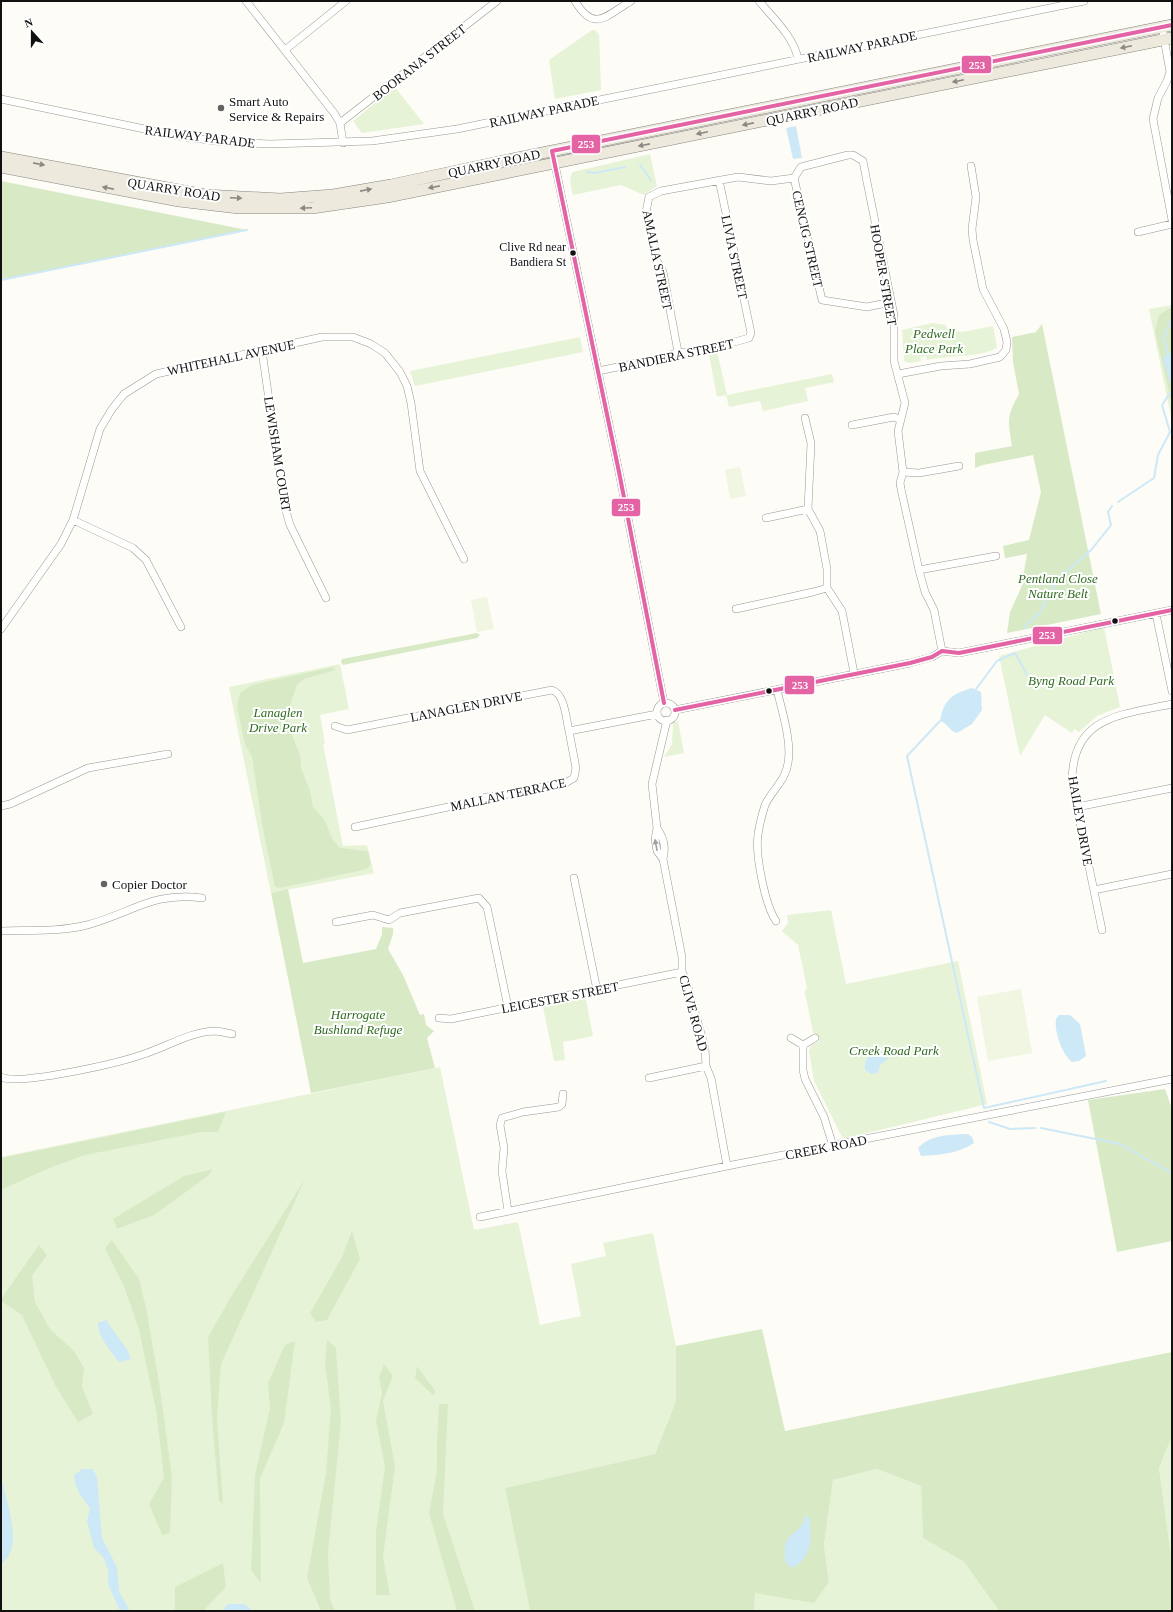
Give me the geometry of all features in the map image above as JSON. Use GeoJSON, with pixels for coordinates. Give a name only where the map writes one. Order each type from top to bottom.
{"type":"FeatureCollection","features":[{"type":"Feature","properties":{"kind":"main road","name":"QUARRY ROAD"},"geometry":{"type":"LineString","coordinates":[[1,157],[180,192],[227,198],[280,199],[333,195],[361,191],[1167,26]]}},
{"type":"Feature","properties":{"kind":"main road","name":"QUARRY ROAD"},"geometry":{"type":"LineString","coordinates":[[1,167],[179,201],[239,208],[312,208],[359,202],[1168,38]]}},
{"type":"Feature","properties":{"kind":"main road"},"geometry":{"type":"LineString","coordinates":[[680,125],[682,137]]}},
{"type":"Feature","properties":{"kind":"street"},"geometry":{"type":"LineString","coordinates":[[246,1],[340,123],[343,142]]}},
{"type":"Feature","properties":{"kind":"street"},"geometry":{"type":"LineString","coordinates":[[285,50],[346,1]]}},
{"type":"Feature","properties":{"kind":"street","name":"BOORANA STREET"},"geometry":{"type":"LineString","coordinates":[[340,123],[497,1]]}},
{"type":"Feature","properties":{"kind":"street"},"geometry":{"type":"LineString","coordinates":[[575,1],[582,13],[589,19],[595,20],[631,1]]}},
{"type":"Feature","properties":{"kind":"street"},"geometry":{"type":"LineString","coordinates":[[759,1],[790,40],[795,48],[798,59]]}},
{"type":"Feature","properties":{"kind":"street","name":"RAILWAY PARADE"},"geometry":{"type":"LineString","coordinates":[[1,99],[170,134],[224,142],[270,144],[372,141],[457,128],[1083,1]]}},
{"type":"Feature","properties":{"kind":"street"},"geometry":{"type":"LineString","coordinates":[[1167,26],[1170,72],[1158,98],[1153,119],[1172,220]]}},
{"type":"Feature","properties":{"kind":"street"},"geometry":{"type":"LineString","coordinates":[[552,151],[598,371],[664,703]]}},
{"type":"Feature","properties":{"kind":"street","name":"HOOPER STREET"},"geometry":{"type":"LineString","coordinates":[[794,178],[797,170],[805,165],[848,155],[859,157],[866,167],[867,182],[894,315],[894,361],[905,402],[898,431],[898,441],[903,458],[904,472],[900,483],[918,570],[925,592],[934,610],[942,651]]}},
{"type":"Feature","properties":{"kind":"street"},"geometry":{"type":"LineString","coordinates":[[898,374],[941,366],[970,364],[1000,357],[1006,350],[1007,342],[1004,329],[983,289],[972,230],[976,197],[971,166]]}},
{"type":"Feature","properties":{"kind":"street","name":"AMALIA STREET"},"geometry":{"type":"LineString","coordinates":[[678,352],[662,272],[656,259],[656,251],[646,212],[646,205],[649,197],[655,192],[738,177],[770,181],[794,178]]}},
{"type":"Feature","properties":{"kind":"street","name":"CENCIG STREET"},"geometry":{"type":"LineString","coordinates":[[794,178],[822,300],[867,307],[891,302]]}},
{"type":"Feature","properties":{"kind":"street","name":"LIVIA STREET"},"geometry":{"type":"LineString","coordinates":[[719,180],[751,333]]}},
{"type":"Feature","properties":{"kind":"street"},"geometry":{"type":"LineString","coordinates":[[1138,232],[1172,224]]}},
{"type":"Feature","properties":{"kind":"street","name":"BANDIERA STREET"},"geometry":{"type":"LineString","coordinates":[[598,371],[666,357],[678,352],[688,353],[744,341],[749,338],[751,333]]}},
{"type":"Feature","properties":{"kind":"street","name":"WHITEHALL AVENUE"},"geometry":{"type":"LineString","coordinates":[[1,629],[53,556],[73,520],[100,429],[112,409],[124,394],[156,374],[322,338],[341,336],[358,339],[371,344],[385,353],[404,378],[411,403],[420,471],[464,559]]}},
{"type":"Feature","properties":{"kind":"street","name":"LEWISHAM COURT"},"geometry":{"type":"LineString","coordinates":[[262,351],[284,504],[290,525],[326,598]]}},
{"type":"Feature","properties":{"kind":"street"},"geometry":{"type":"LineString","coordinates":[[852,425],[894,417],[901,420]]}},
{"type":"Feature","properties":{"kind":"street"},"geometry":{"type":"LineString","coordinates":[[805,418],[812,443],[808,509],[820,531],[827,569],[827,588],[842,611],[854,673]]}},
{"type":"Feature","properties":{"kind":"street"},"geometry":{"type":"LineString","coordinates":[[904,472],[924,473],[959,466]]}},
{"type":"Feature","properties":{"kind":"street"},"geometry":{"type":"LineString","coordinates":[[766,518],[808,509]]}},
{"type":"Feature","properties":{"kind":"street"},"geometry":{"type":"LineString","coordinates":[[73,520],[133,548],[146,560],[181,627]]}},
{"type":"Feature","properties":{"kind":"street"},"geometry":{"type":"LineString","coordinates":[[918,570],[996,556]]}},
{"type":"Feature","properties":{"kind":"street"},"geometry":{"type":"LineString","coordinates":[[736,609],[827,588]]}},
{"type":"Feature","properties":{"kind":"street"},"geometry":{"type":"LineString","coordinates":[[674,710],[925,659],[942,651],[958,653],[1172,610]]}},
{"type":"Feature","properties":{"kind":"street"},"geometry":{"type":"LineString","coordinates":[[1156,614],[1172,691]]}},
{"type":"Feature","properties":{"kind":"street","name":"LANAGLEN DRIVE"},"geometry":{"type":"LineString","coordinates":[[335,726],[347,730],[438,712],[448,712],[464,704],[474,705],[552,690],[556,691],[561,698],[569,731]]}},
{"type":"Feature","properties":{"kind":"street"},"geometry":{"type":"LineString","coordinates":[[776,921],[770,912],[759,857],[757,836],[766,804],[782,781],[789,760],[788,745],[777,690]]}},
{"type":"Feature","properties":{"kind":"street"},"geometry":{"type":"LineString","coordinates":[[657,714],[662,719],[666,720],[674,716],[672,705],[664,703]]}},
{"type":"Feature","properties":{"kind":"street"},"geometry":{"type":"LineString","coordinates":[[657,714],[658,708],[664,703]]}},
{"type":"Feature","properties":{"kind":"street","name":"HAILEY DRIVE"},"geometry":{"type":"LineString","coordinates":[[1102,930],[1072,784],[1074,760],[1081,739],[1097,724],[1121,714],[1172,704]]}},
{"type":"Feature","properties":{"kind":"street"},"geometry":{"type":"LineString","coordinates":[[569,731],[657,714]]}},
{"type":"Feature","properties":{"kind":"street","name":"CLIVE ROAD"},"geometry":{"type":"LineString","coordinates":[[666,720],[652,784],[657,828],[654,839],[657,851],[663,859],[682,957],[682,972],[687,983],[705,1048],[706,1066],[711,1078],[726,1166]]}},
{"type":"Feature","properties":{"kind":"street","name":"MALLAN TERRACE"},"geometry":{"type":"LineString","coordinates":[[355,827],[462,804],[470,804],[486,796],[498,796],[571,781],[574,778],[576,768],[569,731]]}},
{"type":"Feature","properties":{"kind":"street"},"geometry":{"type":"LineString","coordinates":[[1,806],[10,804],[88,768],[168,754]]}},
{"type":"Feature","properties":{"kind":"street"},"geometry":{"type":"LineString","coordinates":[[1076,807],[1172,788]]}},
{"type":"Feature","properties":{"kind":"street"},"geometry":{"type":"LineString","coordinates":[[1094,890],[1172,874]]}},
{"type":"Feature","properties":{"kind":"street"},"geometry":{"type":"LineString","coordinates":[[574,878],[597,990]]}},
{"type":"Feature","properties":{"kind":"street"},"geometry":{"type":"LineString","coordinates":[[1,931],[70,929],[88,925],[165,897],[183,895],[202,898]]}},
{"type":"Feature","properties":{"kind":"street"},"geometry":{"type":"LineString","coordinates":[[336,922],[373,915],[389,920],[400,913],[479,898],[487,907],[508,1007]]}},
{"type":"Feature","properties":{"kind":"street","name":"LEICESTER STREET"},"geometry":{"type":"LineString","coordinates":[[439,1018],[452,1019],[682,972]]}},
{"type":"Feature","properties":{"kind":"street"},"geometry":{"type":"LineString","coordinates":[[1,1077],[8,1080],[37,1078],[142,1055],[198,1034],[214,1031],[232,1034]]}},
{"type":"Feature","properties":{"kind":"street"},"geometry":{"type":"LineString","coordinates":[[792,1038],[803,1045]]}},
{"type":"Feature","properties":{"kind":"street"},"geometry":{"type":"LineString","coordinates":[[803,1045],[815,1038]]}},
{"type":"Feature","properties":{"kind":"street"},"geometry":{"type":"LineString","coordinates":[[803,1045],[803,1070],[805,1079],[824,1117],[832,1146]]}},
{"type":"Feature","properties":{"kind":"street"},"geometry":{"type":"LineString","coordinates":[[649,1078],[706,1066]]}},
{"type":"Feature","properties":{"kind":"street","name":"CREEK ROAD"},"geometry":{"type":"LineString","coordinates":[[480,1217],[726,1166],[1172,1079]]}},
{"type":"Feature","properties":{"kind":"street"},"geometry":{"type":"LineString","coordinates":[[508,1211],[502,1171],[504,1153],[500,1122],[505,1116],[559,1107],[562,1104],[563,1094]]}},
{"type":"Feature","properties":{"kind":"green space"},"geometry":{"type":"Polygon","coordinates":[[[592,30],[595,30],[599,35],[601,90],[555,99],[549,60],[592,30]]]}},
{"type":"Feature","properties":{"kind":"green space"},"geometry":{"type":"Polygon","coordinates":[[[395,87],[424,124],[362,133],[353,121],[395,87]]]}},
{"type":"Feature","properties":{"kind":"green space"},"geometry":{"type":"Polygon","coordinates":[[[650,154],[657,186],[644,195],[621,185],[573,195],[570,180],[573,172],[650,154]]]}},
{"type":"Feature","properties":{"kind":"green space"},"geometry":{"type":"Polygon","coordinates":[[[1,181],[247,230],[1,280],[1,181]]]}},
{"type":"Feature","properties":{"kind":"green space"},"geometry":{"type":"Polygon","coordinates":[[[1172,305],[1172,422],[1149,309],[1172,305]]]}},
{"type":"Feature","properties":{"kind":"green space"},"geometry":{"type":"Polygon","coordinates":[[[1172,307],[1172,405],[1155,331],[1159,315],[1172,307]]]}},
{"type":"Feature","properties":{"kind":"green space","name":"Pedwell Place Park"},"geometry":{"type":"Polygon","coordinates":[[[932,323],[945,325],[948,330],[963,332],[993,326],[997,347],[984,353],[927,360],[926,356],[920,357],[921,361],[910,363],[904,361],[902,330],[932,323]]]}},
{"type":"Feature","properties":{"kind":"green space","name":"Pentland Close Nature Belt"},"geometry":{"type":"Polygon","coordinates":[[[1042,324],[1101,614],[1007,633],[1010,612],[1021,588],[1027,554],[1005,558],[1003,546],[1029,540],[1041,492],[1033,455],[975,468],[975,453],[1012,446],[1009,419],[1012,408],[1019,394],[1013,362],[1012,337],[1036,332],[1042,324]]]}},
{"type":"Feature","properties":{"kind":"green space"},"geometry":{"type":"Polygon","coordinates":[[[580,337],[583,352],[415,386],[410,371],[580,337]]]}},
{"type":"Feature","properties":{"kind":"green space"},"geometry":{"type":"Polygon","coordinates":[[[716,347],[727,395],[832,374],[834,382],[805,388],[808,401],[763,411],[760,401],[729,407],[726,395],[717,397],[708,349],[716,347]]]}},
{"type":"Feature","properties":{"kind":"green space"},"geometry":{"type":"Polygon","coordinates":[[[740,467],[746,496],[730,499],[725,470],[740,467]]]}},
{"type":"Feature","properties":{"kind":"green space"},"geometry":{"type":"Polygon","coordinates":[[[487,597],[494,629],[477,632],[471,600],[487,597]]]}},
{"type":"Feature","properties":{"kind":"green space","name":"Byng Road Park"},"geometry":{"type":"Polygon","coordinates":[[[1104,627],[1120,707],[1097,716],[1079,732],[1074,729],[1072,733],[1045,715],[1020,756],[999,656],[1104,627]]]}},
{"type":"Feature","properties":{"kind":"green space"},"geometry":{"type":"Polygon","coordinates":[[[477,633],[480,635],[477,638],[343,665],[341,662],[342,659],[477,633]]]}},
{"type":"Feature","properties":{"kind":"green space","name":"Lanaglen Drive Park"},"geometry":{"type":"Polygon","coordinates":[[[340,664],[349,709],[320,715],[325,743],[323,744],[343,846],[367,845],[374,873],[271,893],[229,687],[340,664]]]}},
{"type":"Feature","properties":{"kind":"green space","name":"Lanaglen Drive Park"},"geometry":{"type":"Polygon","coordinates":[[[333,667],[335,670],[304,679],[297,685],[287,713],[289,727],[300,755],[301,768],[310,791],[313,807],[324,819],[333,840],[340,848],[368,851],[371,864],[367,869],[280,888],[275,887],[262,824],[252,757],[245,744],[237,707],[240,693],[252,685],[333,667]]]}},
{"type":"Feature","properties":{"kind":"green space"},"geometry":{"type":"Polygon","coordinates":[[[678,721],[684,753],[664,757],[672,744],[673,723],[678,721]]]}},
{"type":"Feature","properties":{"kind":"green space","name":"Harrogate Bushland Refuge"},"geometry":{"type":"Polygon","coordinates":[[[288,889],[303,963],[376,949],[382,934],[382,927],[393,928],[393,934],[388,949],[403,975],[420,1015],[424,1014],[426,1025],[434,1031],[427,1038],[435,1068],[311,1093],[271,893],[288,889]]]}},
{"type":"Feature","properties":{"kind":"green space","name":"Creek Road Park"},"geometry":{"type":"Polygon","coordinates":[[[831,910],[846,984],[958,961],[987,1104],[843,1139],[814,1081],[809,1051],[811,1046],[820,1041],[813,1032],[804,993],[807,988],[798,945],[782,931],[788,923],[787,915],[831,910]]]}},
{"type":"Feature","properties":{"kind":"green space"},"geometry":{"type":"Polygon","coordinates":[[[1021,989],[1032,1053],[988,1061],[977,997],[1021,989]]]}},
{"type":"Feature","properties":{"kind":"green space"},"geometry":{"type":"Polygon","coordinates":[[[585,994],[593,1036],[563,1042],[565,1060],[554,1061],[542,1002],[585,994]]]}},
{"type":"Feature","properties":{"kind":"green space"},"geometry":{"type":"Polygon","coordinates":[[[440,1067],[474,1230],[518,1222],[540,1325],[581,1316],[571,1264],[606,1256],[603,1243],[653,1233],[676,1346],[676,1401],[655,1454],[505,1488],[530,1611],[1,1611],[1,1157],[440,1067]]]}},
{"type":"Feature","properties":{"kind":"green space"},"geometry":{"type":"Polygon","coordinates":[[[1165,1089],[1172,1109],[1172,1241],[1117,1252],[1088,1100],[1165,1089]]]}},
{"type":"Feature","properties":{"kind":"green space"},"geometry":{"type":"Polygon","coordinates":[[[226,1112],[218,1132],[201,1132],[85,1155],[47,1169],[1,1190],[1,1158],[226,1112]]]}},
{"type":"Feature","properties":{"kind":"green space"},"geometry":{"type":"Polygon","coordinates":[[[213,1169],[208,1176],[154,1215],[117,1229],[113,1219],[184,1176],[213,1169]]]}},
{"type":"Feature","properties":{"kind":"green space"},"geometry":{"type":"Polygon","coordinates":[[[305,1179],[221,1364],[217,1417],[223,1504],[219,1501],[212,1418],[208,1337],[232,1295],[305,1179]]]}},
{"type":"Feature","properties":{"kind":"green space"},"geometry":{"type":"Polygon","coordinates":[[[352,1231],[360,1259],[327,1320],[316,1322],[310,1313],[341,1259],[352,1231]]]}},
{"type":"Feature","properties":{"kind":"green space"},"geometry":{"type":"Polygon","coordinates":[[[112,1240],[139,1279],[147,1312],[160,1389],[172,1477],[170,1533],[162,1535],[149,1504],[164,1477],[156,1410],[139,1330],[124,1286],[105,1248],[112,1240]]]}},
{"type":"Feature","properties":{"kind":"green space"},"geometry":{"type":"Polygon","coordinates":[[[39,1245],[47,1255],[32,1276],[35,1302],[50,1329],[74,1351],[84,1368],[82,1387],[93,1414],[78,1422],[55,1385],[22,1315],[1,1301],[39,1245]]]}},
{"type":"Feature","properties":{"kind":"green space"},"geometry":{"type":"Polygon","coordinates":[[[762,1329],[785,1431],[1172,1352],[1172,1440],[1170,1441],[1159,1468],[1172,1563],[1172,1611],[999,1611],[964,1562],[923,1538],[921,1486],[877,1469],[833,1480],[824,1545],[829,1582],[814,1603],[755,1593],[754,1611],[530,1611],[505,1488],[655,1454],[676,1401],[676,1346],[762,1329]]]}},
{"type":"Feature","properties":{"kind":"green space"},"geometry":{"type":"Polygon","coordinates":[[[327,1340],[336,1348],[341,1422],[328,1552],[330,1599],[335,1611],[321,1611],[307,1578],[326,1473],[331,1409],[325,1364],[327,1340]]]}},
{"type":"Feature","properties":{"kind":"green space"},"geometry":{"type":"Polygon","coordinates":[[[295,1341],[284,1423],[260,1479],[261,1583],[251,1570],[255,1475],[270,1408],[268,1383],[285,1345],[295,1341]]]}},
{"type":"Feature","properties":{"kind":"green space"},"geometry":{"type":"Polygon","coordinates":[[[384,1364],[393,1376],[383,1401],[395,1466],[383,1557],[390,1595],[376,1595],[376,1532],[385,1466],[376,1421],[382,1393],[379,1377],[384,1364]]]}},
{"type":"Feature","properties":{"kind":"green space"},"geometry":{"type":"Polygon","coordinates":[[[417,1366],[436,1392],[433,1395],[415,1378],[417,1366]]]}},
{"type":"Feature","properties":{"kind":"green space"},"geometry":{"type":"Polygon","coordinates":[[[439,1404],[448,1404],[443,1514],[475,1611],[457,1611],[429,1513],[437,1470],[439,1404]]]}},
{"type":"Feature","properties":{"kind":"green space"},"geometry":{"type":"Polygon","coordinates":[[[1172,1440],[1172,1563],[1159,1468],[1170,1441],[1172,1440]]]}},
{"type":"Feature","properties":{"kind":"green space"},"geometry":{"type":"Polygon","coordinates":[[[877,1469],[921,1486],[923,1538],[964,1562],[999,1611],[754,1611],[754,1593],[829,1582],[824,1545],[833,1480],[877,1469]]]}},
{"type":"Feature","properties":{"kind":"green space"},"geometry":{"type":"Polygon","coordinates":[[[223,1563],[226,1587],[203,1611],[175,1611],[175,1587],[223,1563]]]}},
{"type":"Feature","properties":{"kind":"water"},"geometry":{"type":"Polygon","coordinates":[[[796,126],[802,158],[793,159],[786,128],[796,126]]]}},
{"type":"Feature","properties":{"kind":"water"},"geometry":{"type":"Polygon","coordinates":[[[1168,353],[1172,354],[1172,384],[1170,382],[1163,358],[1168,353]]]}},
{"type":"Feature","properties":{"kind":"water"},"geometry":{"type":"Polygon","coordinates":[[[972,688],[981,692],[982,710],[972,724],[957,733],[952,731],[945,723],[940,721],[944,707],[954,695],[972,688]]]}},
{"type":"Feature","properties":{"kind":"water"},"geometry":{"type":"Polygon","coordinates":[[[1059,1015],[1070,1015],[1080,1024],[1086,1056],[1079,1061],[1072,1062],[1062,1048],[1056,1030],[1056,1019],[1059,1015]]]}},
{"type":"Feature","properties":{"kind":"water"},"geometry":{"type":"Polygon","coordinates":[[[879,1051],[886,1052],[888,1059],[880,1065],[878,1073],[871,1074],[865,1070],[865,1062],[871,1054],[879,1051]]]}},
{"type":"Feature","properties":{"kind":"water"},"geometry":{"type":"Polygon","coordinates":[[[968,1134],[972,1137],[974,1143],[955,1152],[921,1156],[918,1148],[923,1143],[941,1136],[968,1134]]]}},
{"type":"Feature","properties":{"kind":"water"},"geometry":{"type":"Polygon","coordinates":[[[106,1320],[128,1351],[131,1359],[120,1362],[104,1342],[98,1328],[98,1323],[106,1320]]]}},
{"type":"Feature","properties":{"kind":"water"},"geometry":{"type":"Polygon","coordinates":[[[82,1469],[93,1469],[97,1477],[102,1538],[117,1567],[119,1591],[130,1611],[120,1611],[108,1584],[108,1569],[103,1557],[94,1548],[87,1521],[90,1508],[80,1495],[75,1483],[74,1475],[82,1469]]]}},
{"type":"Feature","properties":{"kind":"water"},"geometry":{"type":"Polygon","coordinates":[[[1,1476],[11,1516],[13,1538],[9,1555],[1,1565],[1,1476]]]}},
{"type":"Feature","properties":{"kind":"water"},"geometry":{"type":"Polygon","coordinates":[[[805,1516],[809,1517],[811,1532],[810,1546],[804,1558],[799,1564],[792,1568],[786,1563],[786,1544],[788,1538],[803,1523],[805,1516]]]}},
{"type":"Feature","properties":{"kind":"water"},"geometry":{"type":"Polygon","coordinates":[[[228,1604],[245,1604],[252,1611],[222,1611],[228,1604]]]}},
{"type":"Feature","properties":{"kind":"waterway"},"geometry":{"type":"LineString","coordinates":[[640,165],[651,180]]}},
{"type":"Feature","properties":{"kind":"waterway"},"geometry":{"type":"LineString","coordinates":[[587,172],[595,173],[625,167]]}},
{"type":"Feature","properties":{"kind":"waterway"},"geometry":{"type":"LineString","coordinates":[[1,280],[247,230]]}},
{"type":"Feature","properties":{"kind":"waterway"},"geometry":{"type":"LineString","coordinates":[[1168,353],[1164,337],[1172,319]]}},
{"type":"Feature","properties":{"kind":"waterway"},"geometry":{"type":"LineString","coordinates":[[1118,502],[1154,478],[1158,455],[1170,432],[1162,405],[1172,390]]}},
{"type":"Feature","properties":{"kind":"waterway"},"geometry":{"type":"LineString","coordinates":[[1024,628],[1040,612],[1057,580],[1092,549],[1111,525],[1108,512],[1112,506]]}},
{"type":"Feature","properties":{"kind":"waterway"},"geometry":{"type":"LineString","coordinates":[[976,689],[997,661],[1015,653],[1030,680]]}},
{"type":"Feature","properties":{"kind":"waterway"},"geometry":{"type":"LineString","coordinates":[[940,721],[907,756],[984,1108],[1106,1081]]}},
{"type":"Feature","properties":{"kind":"waterway"},"geometry":{"type":"LineString","coordinates":[[989,1122],[1010,1129],[1035,1128]]}},
{"type":"Feature","properties":{"kind":"waterway"},"geometry":{"type":"LineString","coordinates":[[1041,1128],[1120,1144],[1172,1173]]}},
{"type":"Feature","properties":{"kind":"transit line","name":"253"},"geometry":{"type":"LineString","coordinates":[[664,703],[619,472],[552,151],[1172,25]]}},
{"type":"Feature","properties":{"kind":"transit line","name":"253"},"geometry":{"type":"LineString","coordinates":[[675,710],[910,663],[932,657],[942,651],[959,653],[1172,610]]}},
{"type":"Feature","properties":{"kind":"place","name":"Smart Auto Service & Repairs"},"geometry":{"type":"Point","coordinates":[221,108]}},
{"type":"Feature","properties":{"kind":"place","name":"Clive Rd near Bandiera St"},"geometry":{"type":"Point","coordinates":[573,253]}},
{"type":"Feature","properties":{"kind":"place","name":"Copier Doctor"},"geometry":{"type":"Point","coordinates":[104,884]}}]}
